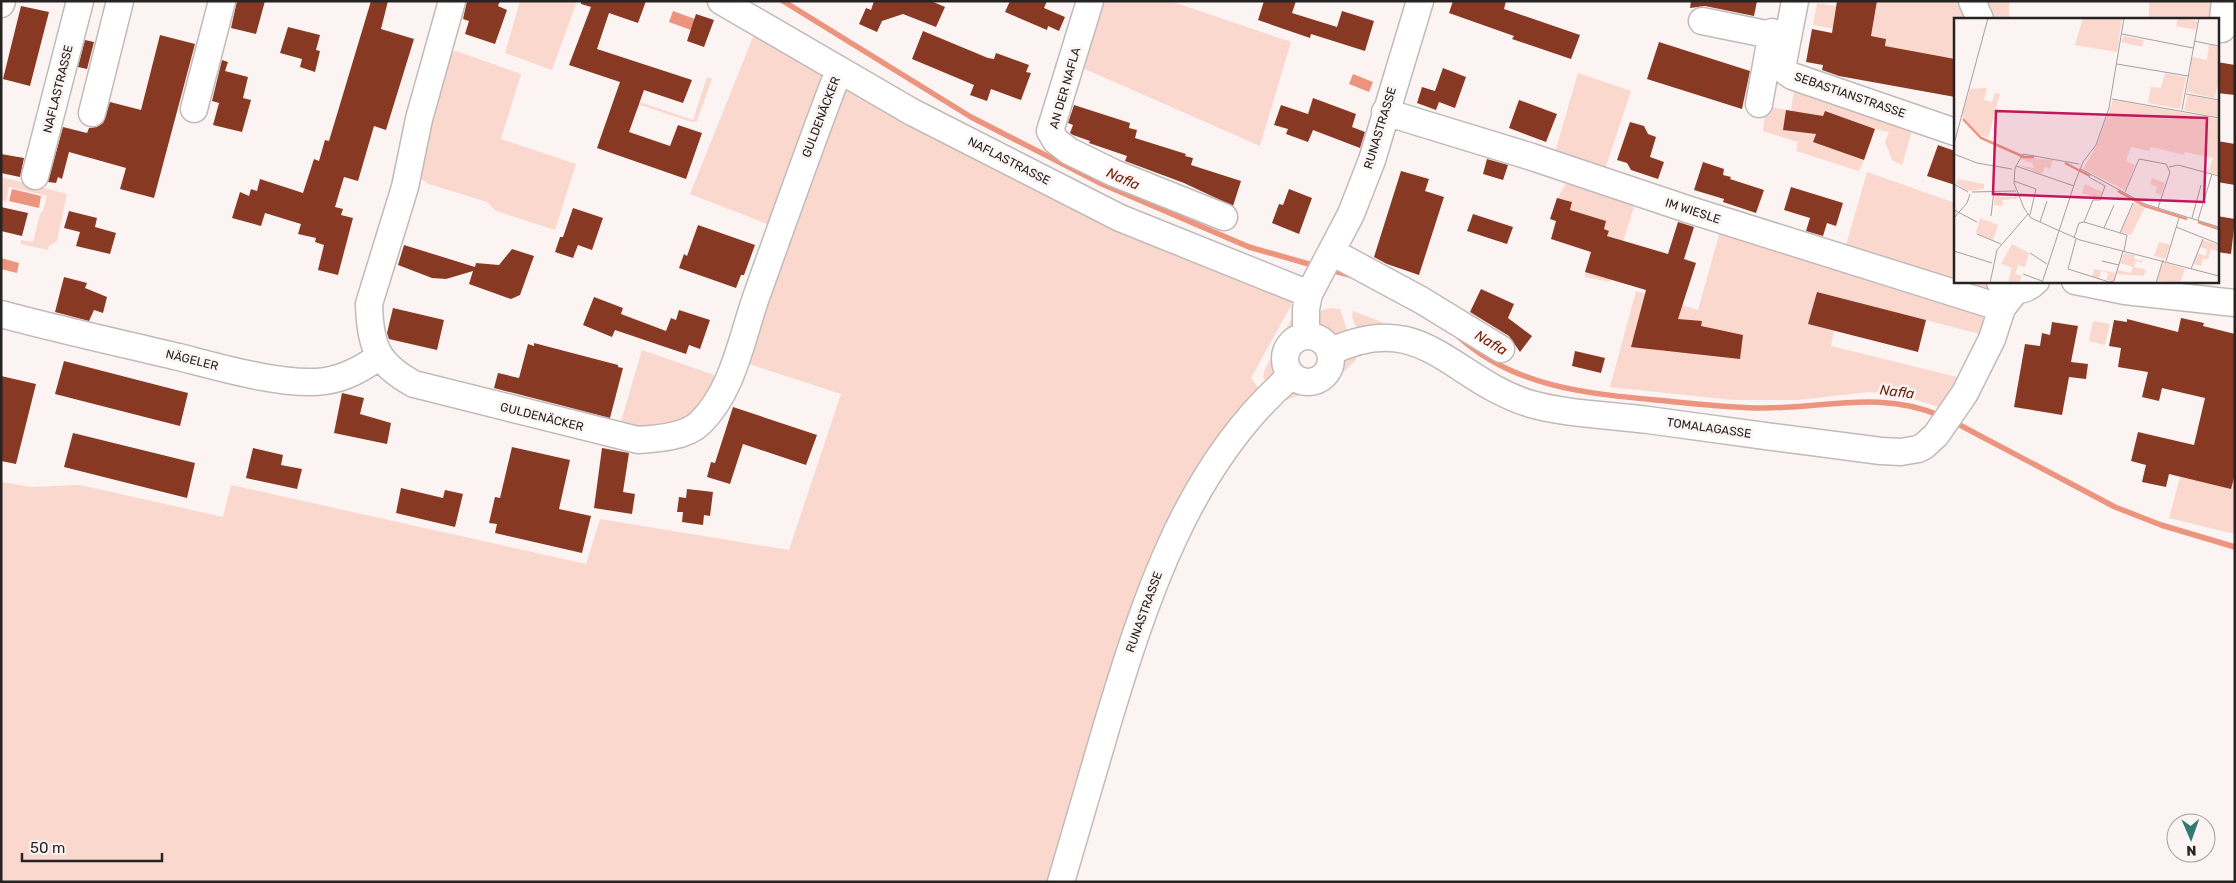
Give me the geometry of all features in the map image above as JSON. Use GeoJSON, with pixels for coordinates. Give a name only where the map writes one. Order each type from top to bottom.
{"type":"FeatureCollection","features":[{"type":"Feature","properties":{"kind":"street","name":"NAFLASTRASSE"},"geometry":{"type":"LineString","coordinates":[[35,176],[80,1]]}},
{"type":"Feature","properties":{"kind":"street"},"geometry":{"type":"LineString","coordinates":[[92,113],[120,1]]}},
{"type":"Feature","properties":{"kind":"street"},"geometry":{"type":"LineString","coordinates":[[194,109],[222,1]]}},
{"type":"Feature","properties":{"kind":"street","name":"GULDENÄCKER"},"geometry":{"type":"LineString","coordinates":[[452,1],[419,119],[405,187],[370,304],[371,331],[380,356],[387,367],[414,384],[638,440],[670,438],[698,426],[713,409],[730,376],[756,296],[839,70]]}},
{"type":"Feature","properties":{"kind":"street","name":"NAFLASTRASSE"},"geometry":{"type":"LineString","coordinates":[[721,1],[912,112],[1120,218],[1321,271]]}},
{"type":"Feature","properties":{"kind":"street","name":"AN DER NAFLA"},"geometry":{"type":"LineString","coordinates":[[1090,1],[1050,131],[1056,141],[1069,151],[1114,173],[1224,217]]}},
{"type":"Feature","properties":{"kind":"street","name":"RUNASTRASSE"},"geometry":{"type":"LineString","coordinates":[[1306,336],[1306,309],[1321,271],[1351,214],[1372,160],[1420,1]]}},
{"type":"Feature","properties":{"kind":"street"},"geometry":{"type":"LineString","coordinates":[[1759,104],[1777,1]]}},
{"type":"Feature","properties":{"kind":"street","name":"SEBASTIANSTRASSE"},"geometry":{"type":"LineString","coordinates":[[1795,1],[1783,64],[1785,71],[1792,76],[1954,132]]}},
{"type":"Feature","properties":{"kind":"street"},"geometry":{"type":"LineString","coordinates":[[1972,1],[1980,18]]}},
{"type":"Feature","properties":{"kind":"street"},"geometry":{"type":"LineString","coordinates":[[2224,1],[2225,29]]}},
{"type":"Feature","properties":{"kind":"street"},"geometry":{"type":"LineString","coordinates":[[1702,21],[1771,35]]}},
{"type":"Feature","properties":{"kind":"street","name":"IM WIESLE"},"geometry":{"type":"LineString","coordinates":[[1385,112],[1532,157],[1708,216],[1954,276]]}},
{"type":"Feature","properties":{"kind":"street"},"geometry":{"type":"LineString","coordinates":[[1321,271],[1421,300],[1501,349]]}},
{"type":"Feature","properties":{"kind":"street","name":"IM WIESLE"},"geometry":{"type":"LineString","coordinates":[[1980,282],[2013,290]]}},
{"type":"Feature","properties":{"kind":"street"},"geometry":{"type":"LineString","coordinates":[[2080,282],[2125,291],[2235,303]]}},
{"type":"Feature","properties":{"kind":"street","name":"TOMALAGASSE"},"geometry":{"type":"LineString","coordinates":[[1330,352],[1348,344],[1374,337],[1404,339],[1428,348],[1477,380],[1532,404],[1881,451],[1901,452],[1918,449],[1929,442],[1960,401],[1992,339],[2013,290]]}},
{"type":"Feature","properties":{"kind":"street","name":"NÄGELER"},"geometry":{"type":"LineString","coordinates":[[1,314],[180,348],[286,380],[323,382],[355,372],[380,356]]}},
{"type":"Feature","properties":{"kind":"street"},"geometry":{"type":"LineString","coordinates":[[1306,336],[1321,340],[1330,352],[1330,367],[1320,379],[1305,382],[1292,375],[1286,362],[1286,354],[1293,342],[1306,336]]}},
{"type":"Feature","properties":{"kind":"street","name":"RUNASTRASSE"},"geometry":{"type":"LineString","coordinates":[[1061,882],[1127,658],[1162,564],[1197,492],[1228,443],[1271,393],[1292,375]]}},
{"type":"Feature","properties":{"kind":"shaded area"},"geometry":{"type":"Polygon","coordinates":[[[520,1],[577,1],[552,70],[505,53],[520,1]]]}},
{"type":"Feature","properties":{"kind":"shaded area"},"geometry":{"type":"Polygon","coordinates":[[[1101,1],[1170,1],[1291,42],[1260,146],[1078,66],[1101,1]]]}},
{"type":"Feature","properties":{"kind":"shaded area"},"geometry":{"type":"Polygon","coordinates":[[[1877,1],[1960,1],[1968,18],[1954,18],[1954,59],[1885,46],[1886,39],[1813,25],[1817,3],[1836,6],[1833,24],[1872,30],[1877,1]]]}},
{"type":"Feature","properties":{"kind":"shaded area"},"geometry":{"type":"Polygon","coordinates":[[[1988,1],[2009,1],[2009,18],[1996,18],[1988,1]]]}},
{"type":"Feature","properties":{"kind":"shaded area"},"geometry":{"type":"Polygon","coordinates":[[[2149,1],[2221,1],[2216,18],[2149,18],[2149,1]]]}},
{"type":"Feature","properties":{"kind":"shaded area"},"geometry":{"type":"Polygon","coordinates":[[[673,11],[695,19],[691,30],[669,22],[673,11]]]}},
{"type":"Feature","properties":{"kind":"shaded area"},"geometry":{"type":"Polygon","coordinates":[[[755,32],[826,75],[775,227],[690,194],[755,32]]]}},
{"type":"Feature","properties":{"kind":"shaded area"},"geometry":{"type":"Polygon","coordinates":[[[456,51],[521,74],[501,139],[576,164],[555,230],[496,211],[487,202],[429,184],[421,179],[418,170],[449,53],[456,51]]]}},
{"type":"Feature","properties":{"kind":"shaded area"},"geometry":{"type":"Polygon","coordinates":[[[1578,73],[1631,91],[1603,175],[1553,159],[1578,73]]]}},
{"type":"Feature","properties":{"kind":"shaded area"},"geometry":{"type":"Polygon","coordinates":[[[1353,74],[1373,82],[1369,92],[1349,84],[1353,74]]]}},
{"type":"Feature","properties":{"kind":"shaded area"},"geometry":{"type":"Polygon","coordinates":[[[707,77],[712,79],[697,121],[692,122],[640,105],[637,110],[613,102],[616,94],[693,120],[707,77]]]}},
{"type":"Feature","properties":{"kind":"shaded area"},"geometry":{"type":"Polygon","coordinates":[[[1769,82],[1771,107],[1792,111],[1794,92],[1791,91],[1793,83],[1913,127],[1902,165],[1892,160],[1885,142],[1889,132],[1875,129],[1825,111],[1813,141],[1864,160],[1859,171],[1796,151],[1798,142],[1763,131],[1769,82]]]}},
{"type":"Feature","properties":{"kind":"shaded area"},"geometry":{"type":"Polygon","coordinates":[[[846,87],[1292,297],[1293,302],[1251,378],[1260,390],[1219,439],[1051,882],[1,882],[1,482],[32,487],[80,485],[223,517],[231,485],[586,564],[600,519],[789,550],[841,394],[743,362],[846,87]]]}},
{"type":"Feature","properties":{"kind":"shaded area"},"geometry":{"type":"Polygon","coordinates":[[[1867,172],[1954,203],[1954,282],[1989,282],[1994,296],[1844,252],[1867,172]]]}},
{"type":"Feature","properties":{"kind":"shaded area"},"geometry":{"type":"Polygon","coordinates":[[[1,177],[67,194],[57,241],[49,246],[48,250],[21,244],[21,240],[33,242],[47,196],[9,187],[6,202],[1,200],[1,177]]]}},
{"type":"Feature","properties":{"kind":"shaded area"},"geometry":{"type":"Polygon","coordinates":[[[1570,180],[1636,201],[1610,282],[1585,277],[1585,272],[1604,278],[1616,238],[1607,236],[1609,231],[1569,214],[1572,202],[1561,199],[1556,201],[1570,180]]]}},
{"type":"Feature","properties":{"kind":"shaded area"},"geometry":{"type":"Polygon","coordinates":[[[12,189],[41,196],[39,208],[9,201],[12,189]]]}},
{"type":"Feature","properties":{"kind":"shaded area"},"geometry":{"type":"Polygon","coordinates":[[[1721,228],[1986,315],[1980,334],[1817,292],[1808,324],[1834,331],[1831,346],[1961,378],[1947,410],[1902,395],[1870,392],[1797,400],[1733,400],[1610,387],[1636,291],[1698,310],[1721,228]]]}},
{"type":"Feature","properties":{"kind":"shaded area"},"geometry":{"type":"Polygon","coordinates":[[[1,258],[19,263],[17,273],[1,269],[1,258]]]}},
{"type":"Feature","properties":{"kind":"shaded area"},"geometry":{"type":"Polygon","coordinates":[[[1330,308],[1340,309],[1348,333],[1332,334],[1319,324],[1318,311],[1330,308]]]}},
{"type":"Feature","properties":{"kind":"shaded area"},"geometry":{"type":"Polygon","coordinates":[[[1353,311],[1383,323],[1383,327],[1357,329],[1352,317],[1353,311]]]}},
{"type":"Feature","properties":{"kind":"shaded area"},"geometry":{"type":"Polygon","coordinates":[[[1293,316],[1295,324],[1278,349],[1276,369],[1267,383],[1263,377],[1265,369],[1293,316]]]}},
{"type":"Feature","properties":{"kind":"shaded area"},"geometry":{"type":"Polygon","coordinates":[[[2093,321],[2110,324],[2105,345],[2089,341],[2093,321]]]}},
{"type":"Feature","properties":{"kind":"shaded area"},"geometry":{"type":"Polygon","coordinates":[[[642,350],[723,378],[699,415],[665,432],[619,428],[642,350]]]}},
{"type":"Feature","properties":{"kind":"shaded area"},"geometry":{"type":"Polygon","coordinates":[[[1356,355],[1356,360],[1325,389],[1286,400],[1283,397],[1301,388],[1318,387],[1327,384],[1335,376],[1345,360],[1356,355]]]}},
{"type":"Feature","properties":{"kind":"shaded area"},"geometry":{"type":"Polygon","coordinates":[[[2235,462],[2235,534],[2169,518],[2180,477],[2194,480],[2235,462]]]}},
{"type":"Feature","properties":{"kind":"building"},"geometry":{"type":"Polygon","coordinates":[[[237,1],[265,1],[256,34],[231,28],[237,1]]]}},
{"type":"Feature","properties":{"kind":"building"},"geometry":{"type":"Polygon","coordinates":[[[371,1],[388,1],[381,29],[414,39],[386,130],[374,126],[358,181],[344,177],[335,207],[343,209],[341,215],[353,218],[338,275],[318,270],[324,245],[315,242],[316,238],[298,234],[301,224],[265,213],[261,226],[232,218],[240,192],[249,196],[251,189],[257,191],[260,179],[303,193],[314,159],[319,161],[325,140],[329,141],[371,1]]]}},
{"type":"Feature","properties":{"kind":"building"},"geometry":{"type":"Polygon","coordinates":[[[467,1],[500,1],[498,6],[507,10],[495,44],[465,34],[469,21],[463,19],[467,1]]]}},
{"type":"Feature","properties":{"kind":"building"},"geometry":{"type":"Polygon","coordinates":[[[581,1],[646,1],[638,23],[609,13],[597,49],[692,80],[683,103],[644,90],[629,132],[670,146],[678,125],[702,133],[686,179],[597,148],[620,82],[569,65],[591,7],[581,4],[581,1]]]}},
{"type":"Feature","properties":{"kind":"building"},"geometry":{"type":"Polygon","coordinates":[[[874,1],[931,1],[945,7],[936,27],[903,14],[882,21],[877,32],[859,24],[866,8],[871,10],[874,1]]]}},
{"type":"Feature","properties":{"kind":"building"},"geometry":{"type":"Polygon","coordinates":[[[1010,1],[1047,1],[1044,8],[1065,17],[1059,31],[1048,26],[1047,30],[1005,12],[1010,1]]]}},
{"type":"Feature","properties":{"kind":"building"},"geometry":{"type":"Polygon","coordinates":[[[1264,1],[1296,1],[1292,13],[1337,27],[1342,11],[1374,21],[1365,51],[1311,34],[1310,38],[1258,20],[1264,1]]]}},
{"type":"Feature","properties":{"kind":"building"},"geometry":{"type":"Polygon","coordinates":[[[1453,1],[1506,1],[1504,9],[1580,35],[1571,59],[1512,39],[1514,36],[1449,13],[1453,1]]]}},
{"type":"Feature","properties":{"kind":"building"},"geometry":{"type":"Polygon","coordinates":[[[1691,1],[1757,1],[1754,16],[1705,6],[1690,8],[1691,1]]]}},
{"type":"Feature","properties":{"kind":"building"},"geometry":{"type":"Polygon","coordinates":[[[1837,1],[1877,1],[1871,36],[1886,39],[1885,46],[1954,59],[1954,97],[1839,76],[1822,70],[1823,65],[1806,62],[1812,29],[1832,33],[1837,1]]]}},
{"type":"Feature","properties":{"kind":"building"},"geometry":{"type":"Polygon","coordinates":[[[21,6],[49,12],[30,86],[3,79],[21,6]]]}},
{"type":"Feature","properties":{"kind":"building"},"geometry":{"type":"Polygon","coordinates":[[[696,14],[714,20],[704,47],[687,41],[696,14]]]}},
{"type":"Feature","properties":{"kind":"building"},"geometry":{"type":"Polygon","coordinates":[[[288,27],[320,35],[316,50],[320,51],[315,72],[300,67],[302,59],[280,53],[288,27]]]}},
{"type":"Feature","properties":{"kind":"building"},"geometry":{"type":"Polygon","coordinates":[[[923,31],[988,58],[994,59],[996,53],[1029,65],[1026,72],[1031,73],[1021,100],[991,89],[987,101],[970,95],[974,85],[912,59],[923,31]]]}},
{"type":"Feature","properties":{"kind":"building"},"geometry":{"type":"Polygon","coordinates":[[[160,35],[195,44],[154,198],[120,189],[126,168],[69,152],[62,179],[58,177],[56,183],[48,182],[63,127],[87,133],[89,128],[97,127],[103,123],[110,102],[141,110],[160,35]]]}},
{"type":"Feature","properties":{"kind":"building"},"geometry":{"type":"Polygon","coordinates":[[[85,40],[94,42],[87,69],[78,67],[85,40]]]}},
{"type":"Feature","properties":{"kind":"building"},"geometry":{"type":"Polygon","coordinates":[[[1659,42],[1750,71],[1742,109],[1647,79],[1659,42]]]}},
{"type":"Feature","properties":{"kind":"building"},"geometry":{"type":"Polygon","coordinates":[[[222,60],[228,62],[225,71],[248,77],[243,98],[251,100],[242,132],[213,125],[219,103],[212,101],[222,60]]]}},
{"type":"Feature","properties":{"kind":"building"},"geometry":{"type":"Polygon","coordinates":[[[2218,62],[2235,65],[2235,95],[2218,93],[2218,62]]]}},
{"type":"Feature","properties":{"kind":"building"},"geometry":{"type":"Polygon","coordinates":[[[1443,68],[1466,77],[1455,108],[1439,102],[1436,110],[1417,103],[1422,87],[1435,91],[1443,68]]]}},
{"type":"Feature","properties":{"kind":"building"},"geometry":{"type":"Polygon","coordinates":[[[1313,98],[1356,114],[1352,127],[1365,132],[1360,148],[1313,130],[1308,142],[1286,134],[1288,129],[1274,125],[1281,105],[1308,114],[1313,98]]]}},
{"type":"Feature","properties":{"kind":"building"},"geometry":{"type":"Polygon","coordinates":[[[1519,100],[1557,114],[1546,142],[1509,128],[1519,100]]]}},
{"type":"Feature","properties":{"kind":"building"},"geometry":{"type":"Polygon","coordinates":[[[1074,105],[1130,123],[1129,128],[1137,130],[1135,138],[1186,154],[1185,156],[1193,158],[1191,165],[1241,181],[1233,206],[1184,183],[1125,161],[1127,156],[1089,143],[1090,141],[1073,135],[1070,133],[1073,125],[1068,123],[1074,105]]]}},
{"type":"Feature","properties":{"kind":"building"},"geometry":{"type":"Polygon","coordinates":[[[1786,110],[1823,116],[1825,111],[1875,129],[1864,160],[1813,142],[1816,134],[1783,130],[1786,110]]]}},
{"type":"Feature","properties":{"kind":"building"},"geometry":{"type":"Polygon","coordinates":[[[1630,122],[1644,126],[1648,134],[1656,137],[1650,157],[1664,162],[1658,179],[1631,170],[1627,163],[1617,160],[1630,122]]]}},
{"type":"Feature","properties":{"kind":"building"},"geometry":{"type":"Polygon","coordinates":[[[2218,141],[2235,144],[2235,185],[2218,182],[2218,141]]]}},
{"type":"Feature","properties":{"kind":"building"},"geometry":{"type":"Polygon","coordinates":[[[1938,145],[1954,151],[1954,185],[1927,176],[1938,145]]]}},
{"type":"Feature","properties":{"kind":"building"},"geometry":{"type":"Polygon","coordinates":[[[1,154],[24,158],[20,177],[1,173],[1,154]]]}},
{"type":"Feature","properties":{"kind":"building"},"geometry":{"type":"Polygon","coordinates":[[[1487,159],[1508,165],[1503,180],[1483,174],[1487,159]]]}},
{"type":"Feature","properties":{"kind":"building"},"geometry":{"type":"Polygon","coordinates":[[[1703,162],[1724,169],[1723,175],[1731,177],[1730,179],[1764,190],[1756,213],[1723,202],[1724,199],[1694,190],[1703,162]]]}},
{"type":"Feature","properties":{"kind":"building"},"geometry":{"type":"Polygon","coordinates":[[[1401,171],[1429,179],[1425,191],[1444,197],[1419,275],[1387,264],[1374,257],[1401,171]]]}},
{"type":"Feature","properties":{"kind":"building"},"geometry":{"type":"Polygon","coordinates":[[[1791,187],[1843,203],[1836,226],[1827,223],[1823,236],[1806,231],[1810,218],[1784,210],[1791,187]]]}},
{"type":"Feature","properties":{"kind":"building"},"geometry":{"type":"Polygon","coordinates":[[[1289,189],[1312,198],[1299,234],[1272,223],[1279,204],[1283,205],[1289,189]]]}},
{"type":"Feature","properties":{"kind":"building"},"geometry":{"type":"Polygon","coordinates":[[[1557,198],[1572,202],[1570,210],[1606,221],[1604,229],[1609,231],[1607,236],[1668,254],[1678,222],[1694,227],[1684,259],[1696,263],[1678,319],[1702,321],[1701,326],[1743,335],[1740,359],[1631,347],[1646,290],[1585,272],[1591,252],[1551,239],[1556,221],[1550,219],[1557,198]]]}},
{"type":"Feature","properties":{"kind":"building"},"geometry":{"type":"Polygon","coordinates":[[[1,207],[28,213],[22,236],[1,231],[1,207]]]}},
{"type":"Feature","properties":{"kind":"building"},"geometry":{"type":"Polygon","coordinates":[[[573,208],[603,218],[592,250],[578,245],[573,258],[555,252],[560,237],[563,237],[573,208]]]}},
{"type":"Feature","properties":{"kind":"building"},"geometry":{"type":"Polygon","coordinates":[[[69,211],[97,218],[95,227],[116,233],[110,254],[76,246],[80,232],[64,228],[69,211]]]}},
{"type":"Feature","properties":{"kind":"building"},"geometry":{"type":"Polygon","coordinates":[[[1473,214],[1513,227],[1507,244],[1467,231],[1473,214]]]}},
{"type":"Feature","properties":{"kind":"building"},"geometry":{"type":"Polygon","coordinates":[[[2218,216],[2235,219],[2231,254],[2218,252],[2218,216]]]}},
{"type":"Feature","properties":{"kind":"building"},"geometry":{"type":"Polygon","coordinates":[[[698,225],[755,245],[744,275],[741,275],[736,288],[679,268],[684,254],[687,256],[698,225]]]}},
{"type":"Feature","properties":{"kind":"building"},"geometry":{"type":"Polygon","coordinates":[[[404,245],[475,267],[476,263],[499,265],[512,249],[534,256],[520,295],[511,299],[469,284],[473,271],[446,279],[432,278],[398,265],[404,245]]]}},
{"type":"Feature","properties":{"kind":"building"},"geometry":{"type":"Polygon","coordinates":[[[64,277],[87,283],[85,288],[107,297],[103,313],[94,310],[89,321],[55,312],[64,277]]]}},
{"type":"Feature","properties":{"kind":"building"},"geometry":{"type":"Polygon","coordinates":[[[1481,289],[1514,304],[1508,318],[1532,336],[1520,352],[1509,336],[1470,312],[1481,289]]]}},
{"type":"Feature","properties":{"kind":"building"},"geometry":{"type":"Polygon","coordinates":[[[1817,292],[1926,320],[1918,352],[1808,324],[1817,292]]]}},
{"type":"Feature","properties":{"kind":"building"},"geometry":{"type":"Polygon","coordinates":[[[594,297],[623,308],[621,314],[666,331],[671,318],[676,320],[679,310],[710,320],[700,349],[689,345],[686,354],[615,330],[612,337],[583,325],[594,297]]]}},
{"type":"Feature","properties":{"kind":"building"},"geometry":{"type":"Polygon","coordinates":[[[393,308],[444,320],[437,350],[389,339],[387,333],[393,308]]]}},
{"type":"Feature","properties":{"kind":"building"},"geometry":{"type":"Polygon","coordinates":[[[2181,318],[2204,323],[2203,326],[2235,334],[2235,474],[2231,489],[2169,474],[2166,487],[2142,482],[2146,465],[2131,461],[2138,432],[2194,445],[2205,398],[2162,388],[2159,401],[2142,397],[2148,372],[2118,367],[2121,348],[2109,346],[2114,320],[2127,322],[2127,319],[2178,332],[2181,318]]]}},
{"type":"Feature","properties":{"kind":"building"},"geometry":{"type":"Polygon","coordinates":[[[2052,322],[2078,326],[2071,362],[2088,364],[2086,379],[2069,377],[2062,415],[2014,407],[2025,344],[2040,346],[2042,333],[2050,335],[2052,322]]]}},
{"type":"Feature","properties":{"kind":"building"},"geometry":{"type":"Polygon","coordinates":[[[534,343],[618,365],[618,367],[623,368],[610,418],[494,388],[498,373],[519,378],[528,344],[534,346],[534,343]]]}},
{"type":"Feature","properties":{"kind":"building"},"geometry":{"type":"Polygon","coordinates":[[[1575,351],[1605,358],[1601,373],[1572,366],[1575,351]]]}},
{"type":"Feature","properties":{"kind":"building"},"geometry":{"type":"Polygon","coordinates":[[[64,361],[188,393],[180,426],[55,394],[64,361]]]}},
{"type":"Feature","properties":{"kind":"building"},"geometry":{"type":"Polygon","coordinates":[[[1,376],[36,384],[16,464],[1,461],[1,376]]]}},
{"type":"Feature","properties":{"kind":"building"},"geometry":{"type":"Polygon","coordinates":[[[342,393],[364,398],[360,414],[391,423],[387,444],[334,433],[342,393]]]}},
{"type":"Feature","properties":{"kind":"building"},"geometry":{"type":"Polygon","coordinates":[[[733,407],[817,435],[806,465],[743,444],[730,484],[707,477],[711,462],[715,463],[733,407]]]}},
{"type":"Feature","properties":{"kind":"building"},"geometry":{"type":"Polygon","coordinates":[[[73,433],[195,463],[187,498],[64,467],[73,433]]]}},
{"type":"Feature","properties":{"kind":"building"},"geometry":{"type":"Polygon","coordinates":[[[512,447],[570,460],[559,509],[591,516],[582,553],[495,533],[497,524],[489,523],[495,497],[500,498],[512,447]]]}},
{"type":"Feature","properties":{"kind":"building"},"geometry":{"type":"Polygon","coordinates":[[[253,448],[283,455],[281,465],[302,469],[297,489],[246,478],[253,448]]]}},
{"type":"Feature","properties":{"kind":"building"},"geometry":{"type":"Polygon","coordinates":[[[602,448],[629,453],[623,492],[635,494],[632,514],[594,508],[602,448]]]}},
{"type":"Feature","properties":{"kind":"building"},"geometry":{"type":"Polygon","coordinates":[[[401,488],[443,498],[445,490],[463,494],[455,527],[396,513],[401,488]]]}},
{"type":"Feature","properties":{"kind":"building"},"geometry":{"type":"Polygon","coordinates":[[[687,489],[713,492],[710,516],[704,515],[703,525],[682,522],[683,512],[677,512],[679,497],[686,498],[687,489]]]}},
{"type":"Feature","properties":{"kind":"waterway","name":"Nafla"},"geometry":{"type":"LineString","coordinates":[[783,1],[971,117],[1102,184],[1249,247],[1316,266]]}},
{"type":"Feature","properties":{"kind":"waterway","name":"Nafla"},"geometry":{"type":"LineString","coordinates":[[1330,270],[1350,275]]}},
{"type":"Feature","properties":{"kind":"waterway","name":"Nafla"},"geometry":{"type":"LineString","coordinates":[[1459,337],[1481,354],[1505,368],[1556,386],[1583,391],[1715,406],[1752,408],[1875,402],[1919,408],[1941,416]]}},
{"type":"Feature","properties":{"kind":"waterway","name":"Nafla"},"geometry":{"type":"LineString","coordinates":[[1954,422],[2115,507],[2161,525],[2235,547]]}}]}
